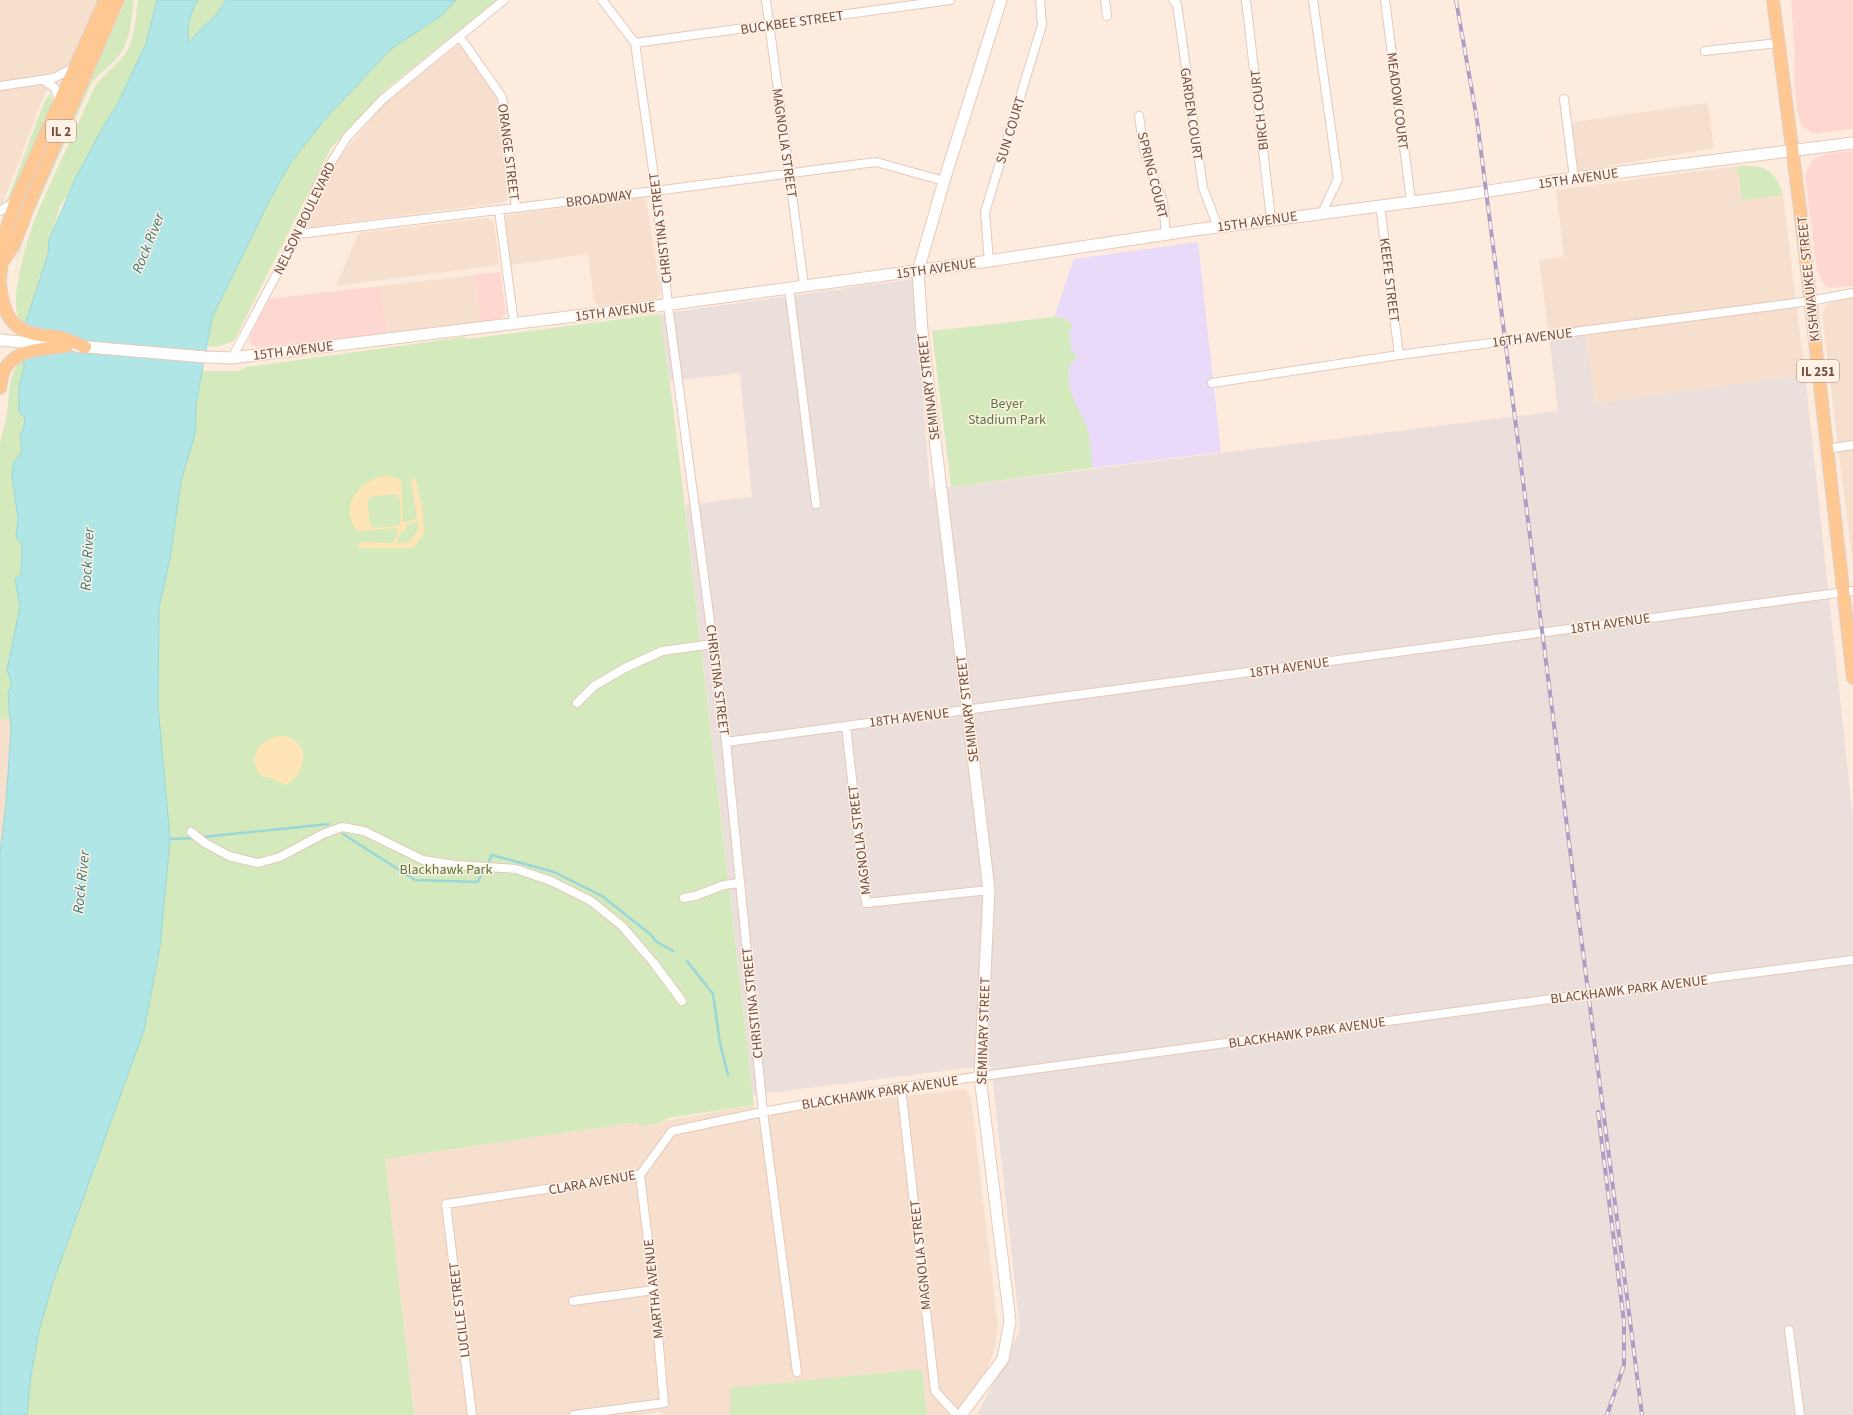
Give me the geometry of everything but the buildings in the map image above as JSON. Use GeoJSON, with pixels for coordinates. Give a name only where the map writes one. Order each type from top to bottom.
{"type":"FeatureCollection","features":[{"type":"Feature","properties":{"kind":"main road","name":"IL 2"},"geometry":{"type":"LineString","coordinates":[[0,279],[3,261],[3,229],[104,0]]}},
{"type":"Feature","properties":{"kind":"main road","name":"IL 2"},"geometry":{"type":"LineString","coordinates":[[3,261],[12,251],[26,210],[77,98],[118,0]]}},
{"type":"Feature","properties":{"kind":"main road","name":"SEMINARY STREET"},"geometry":{"type":"LineString","coordinates":[[961,1415],[1003,1359],[1010,1321],[980,1077],[989,890],[922,331],[918,271],[944,181],[1001,0]]}},
{"type":"Feature","properties":{"kind":"main road","name":"KISHWAUKEE STREET"},"geometry":{"type":"LineString","coordinates":[[1773,0],[1827,449],[1849,592],[1853,678]]}},
{"type":"Feature","properties":{"kind":"main road","name":"15TH AVENUE"},"geometry":{"type":"LineString","coordinates":[[0,340],[205,358],[232,358],[668,305],[804,285],[990,261],[1322,212],[1411,202],[1574,178],[1853,143]]}},
{"type":"Feature","properties":{"kind":"main road"},"geometry":{"type":"LineString","coordinates":[[0,284],[8,316],[17,326],[27,332],[61,337],[85,347]]}},
{"type":"Feature","properties":{"kind":"main road"},"geometry":{"type":"LineString","coordinates":[[0,388],[6,367],[15,358],[32,351],[67,346]]}},
{"type":"Feature","properties":{"kind":"street","name":"NELSON BOULEVARD"},"geometry":{"type":"LineString","coordinates":[[232,358],[298,234],[319,182],[346,137],[383,99],[504,0]]}},
{"type":"Feature","properties":{"kind":"street","name":"CHRISTINA STREET"},"geometry":{"type":"LineString","coordinates":[[602,0],[635,43],[656,191],[668,305],[726,742],[763,1112],[797,1372]]}},
{"type":"Feature","properties":{"kind":"street","name":"MAGNOLIA STREET"},"geometry":{"type":"LineString","coordinates":[[766,0],[804,285]]}},
{"type":"Feature","properties":{"kind":"street","name":"BUCKBEE STREET"},"geometry":{"type":"LineString","coordinates":[[635,43],[922,2],[950,0]]}},
{"type":"Feature","properties":{"kind":"street","name":"SUN COURT"},"geometry":{"type":"LineString","coordinates":[[990,261],[985,212],[1042,25],[1040,0]]}},
{"type":"Feature","properties":{"kind":"street"},"geometry":{"type":"LineString","coordinates":[[1105,0],[1107,16]]}},
{"type":"Feature","properties":{"kind":"street","name":"GARDEN COURT"},"geometry":{"type":"LineString","coordinates":[[1173,0],[1177,4],[1203,188],[1218,227]]}},
{"type":"Feature","properties":{"kind":"street","name":"BIRCH COURT"},"geometry":{"type":"LineString","coordinates":[[1246,0],[1271,219]]}},
{"type":"Feature","properties":{"kind":"street"},"geometry":{"type":"LineString","coordinates":[[1314,0],[1338,179],[1322,212]]}},
{"type":"Feature","properties":{"kind":"street","name":"MEADOW COURT"},"geometry":{"type":"LineString","coordinates":[[1385,0],[1411,202]]}},
{"type":"Feature","properties":{"kind":"street","name":"ORANGE STREET"},"geometry":{"type":"LineString","coordinates":[[460,37],[502,97],[516,208]]}},
{"type":"Feature","properties":{"kind":"street"},"geometry":{"type":"LineString","coordinates":[[1705,51],[1778,43]]}},
{"type":"Feature","properties":{"kind":"street"},"geometry":{"type":"LineString","coordinates":[[0,86],[54,78],[73,68]]}},
{"type":"Feature","properties":{"kind":"street"},"geometry":{"type":"LineString","coordinates":[[43,80],[55,88],[59,101]]}},
{"type":"Feature","properties":{"kind":"street"},"geometry":{"type":"LineString","coordinates":[[1564,99],[1574,178]]}},
{"type":"Feature","properties":{"kind":"street","name":"SPRING COURT"},"geometry":{"type":"LineString","coordinates":[[1138,116],[1144,151],[1163,202],[1166,234]]}},
{"type":"Feature","properties":{"kind":"street","name":"BROADWAY"},"geometry":{"type":"LineString","coordinates":[[298,234],[656,191],[876,162],[944,181]]}},
{"type":"Feature","properties":{"kind":"street"},"geometry":{"type":"LineString","coordinates":[[0,211],[16,200]]}},
{"type":"Feature","properties":{"kind":"street","name":"KEEFE STREET"},"geometry":{"type":"LineString","coordinates":[[1380,205],[1399,355]]}},
{"type":"Feature","properties":{"kind":"street","name":"ORANGE STREET"},"geometry":{"type":"LineString","coordinates":[[499,210],[514,324]]}},
{"type":"Feature","properties":{"kind":"street"},"geometry":{"type":"LineString","coordinates":[[790,287],[816,504]]}},
{"type":"Feature","properties":{"kind":"street","name":"16TH AVENUE"},"geometry":{"type":"LineString","coordinates":[[1212,383],[1399,355],[1810,301],[1853,293]]}},
{"type":"Feature","properties":{"kind":"street"},"geometry":{"type":"LineString","coordinates":[[1827,449],[1853,445]]}},
{"type":"Feature","properties":{"kind":"street","name":"18TH AVENUE"},"geometry":{"type":"LineString","coordinates":[[726,742],[1849,592]]}},
{"type":"Feature","properties":{"kind":"street"},"geometry":{"type":"LineString","coordinates":[[577,703],[594,686],[625,668],[662,652],[713,644]]}},
{"type":"Feature","properties":{"kind":"street","name":"MAGNOLIA STREET"},"geometry":{"type":"LineString","coordinates":[[846,726],[866,903],[989,890]]}},
{"type":"Feature","properties":{"kind":"street"},"geometry":{"type":"LineString","coordinates":[[191,832],[205,843],[229,856],[258,862],[280,857],[323,834],[342,827],[364,831],[423,860],[455,865],[516,869],[551,881],[591,901],[622,926],[653,962],[682,1001]]}},
{"type":"Feature","properties":{"kind":"street"},"geometry":{"type":"LineString","coordinates":[[684,898],[695,896],[724,885],[740,883]]}},
{"type":"Feature","properties":{"kind":"street","name":"BLACKHAWK PARK AVENUE"},"geometry":{"type":"LineString","coordinates":[[763,1112],[901,1087],[1588,994],[1853,960]]}},
{"type":"Feature","properties":{"kind":"street","name":"MAGNOLIA STREET"},"geometry":{"type":"LineString","coordinates":[[901,1087],[936,1391],[957,1415]]}},
{"type":"Feature","properties":{"kind":"street","name":"CLARA AVENUE"},"geometry":{"type":"LineString","coordinates":[[446,1204],[640,1176],[672,1131],[763,1112]]}},
{"type":"Feature","properties":{"kind":"street","name":"MARTHA AVENUE"},"geometry":{"type":"LineString","coordinates":[[574,1415],[664,1402],[654,1290],[640,1176]]}},
{"type":"Feature","properties":{"kind":"street","name":"LUCILLE STREET"},"geometry":{"type":"LineString","coordinates":[[446,1204],[472,1415]]}},
{"type":"Feature","properties":{"kind":"street"},"geometry":{"type":"LineString","coordinates":[[573,1302],[654,1290]]}},
{"type":"Feature","properties":{"kind":"street"},"geometry":{"type":"LineString","coordinates":[[1789,1330],[1800,1415]]}},
{"type":"Feature","properties":{"kind":"shaded area"},"geometry":{"type":"Polygon","coordinates":[[[0,0],[99,0],[70,66],[50,75],[0,81],[0,0]]]}},
{"type":"Feature","properties":{"kind":"shaded area"},"geometry":{"type":"Polygon","coordinates":[[[1791,0],[1853,0],[1853,129],[1811,133],[1801,124],[1797,110],[1794,75],[1795,56],[1791,0]]]}},
{"type":"Feature","properties":{"kind":"shaded area"},"geometry":{"type":"Polygon","coordinates":[[[457,46],[462,47],[496,91],[509,198],[501,203],[312,227],[308,226],[306,224],[319,189],[340,157],[387,100],[457,46]]]}},
{"type":"Feature","properties":{"kind":"shaded area"},"geometry":{"type":"Polygon","coordinates":[[[40,85],[47,88],[3,203],[0,204],[0,90],[40,85]]]}},
{"type":"Feature","properties":{"kind":"shaded area"},"geometry":{"type":"Polygon","coordinates":[[[1705,103],[1708,105],[1714,148],[1579,171],[1577,169],[1570,127],[1575,122],[1705,103]]]}},
{"type":"Feature","properties":{"kind":"shaded area"},"geometry":{"type":"Polygon","coordinates":[[[1853,151],[1853,286],[1830,288],[1825,286],[1817,270],[1805,176],[1810,164],[1815,158],[1828,153],[1853,151]]]}},
{"type":"Feature","properties":{"kind":"shaded area"},"geometry":{"type":"Polygon","coordinates":[[[1737,166],[1742,200],[1783,195],[1805,375],[1595,403],[1584,326],[1548,330],[1539,260],[1564,257],[1556,190],[1737,166]]]}},
{"type":"Feature","properties":{"kind":"shaded area"},"geometry":{"type":"Polygon","coordinates":[[[642,197],[646,199],[661,291],[660,296],[655,299],[599,306],[596,304],[594,300],[588,254],[511,265],[505,218],[508,215],[642,197]]]}},
{"type":"Feature","properties":{"kind":"shaded area"},"geometry":{"type":"Polygon","coordinates":[[[487,218],[494,222],[498,265],[336,286],[359,233],[487,218]]]}},
{"type":"Feature","properties":{"kind":"shaded area"},"geometry":{"type":"Polygon","coordinates":[[[1198,242],[1221,452],[1092,468],[1087,430],[1070,393],[1068,380],[1069,366],[1054,317],[1074,259],[1198,242]]]}},
{"type":"Feature","properties":{"kind":"shaded area"},"geometry":{"type":"Polygon","coordinates":[[[500,272],[506,313],[501,319],[480,322],[475,275],[500,272]]]}},
{"type":"Feature","properties":{"kind":"shaded area"},"geometry":{"type":"Polygon","coordinates":[[[475,275],[480,322],[387,334],[381,286],[475,275]]]}},
{"type":"Feature","properties":{"kind":"shaded area"},"geometry":{"type":"Polygon","coordinates":[[[913,279],[930,487],[951,487],[1558,411],[1548,330],[1584,325],[1595,403],[1805,375],[1853,818],[1853,1415],[977,1415],[1020,1330],[991,1065],[753,1095],[685,505],[752,497],[740,373],[670,381],[676,431],[660,314],[913,279]]]}},
{"type":"Feature","properties":{"kind":"shaded area"},"geometry":{"type":"Polygon","coordinates":[[[381,286],[387,334],[257,347],[250,344],[250,337],[268,299],[381,286]]]}},
{"type":"Feature","properties":{"kind":"shaded area"},"geometry":{"type":"Polygon","coordinates":[[[1853,297],[1853,566],[1822,315],[1827,304],[1853,297]]]}},
{"type":"Feature","properties":{"kind":"shaded area"},"geometry":{"type":"Polygon","coordinates":[[[0,719],[11,719],[11,730],[6,804],[0,854],[0,719]]]}},
{"type":"Feature","properties":{"kind":"shaded area"},"geometry":{"type":"Polygon","coordinates":[[[962,1089],[967,1092],[971,1098],[998,1327],[996,1345],[989,1365],[959,1415],[927,1415],[922,1369],[730,1389],[730,1415],[664,1415],[660,1412],[640,1415],[414,1415],[385,1159],[638,1122],[640,1126],[649,1123],[657,1124],[665,1121],[754,1105],[756,1122],[770,1117],[772,1113],[962,1089]]]}},
{"type":"Feature","properties":{"kind":"green space"},"geometry":{"type":"Polygon","coordinates":[[[126,0],[134,0],[130,31],[125,46],[116,59],[91,84],[29,223],[22,244],[13,284],[20,247],[29,218],[126,0]]]}},
{"type":"Feature","properties":{"kind":"green space"},"geometry":{"type":"Polygon","coordinates":[[[138,0],[157,0],[146,44],[126,88],[86,158],[75,182],[60,206],[54,226],[56,228],[49,240],[48,254],[25,325],[19,319],[16,309],[16,297],[21,266],[33,223],[96,84],[122,58],[128,49],[134,32],[138,0]]]}},
{"type":"Feature","properties":{"kind":"green space"},"geometry":{"type":"Polygon","coordinates":[[[198,0],[226,0],[216,15],[188,44],[190,21],[198,0]]]}},
{"type":"Feature","properties":{"kind":"green space"},"geometry":{"type":"Polygon","coordinates":[[[456,0],[497,0],[385,90],[360,119],[331,148],[234,341],[216,347],[207,346],[212,318],[269,201],[291,162],[326,118],[391,49],[441,16],[456,0]]]}},
{"type":"Feature","properties":{"kind":"green space"},"geometry":{"type":"Polygon","coordinates":[[[102,20],[104,20],[12,237],[10,236],[23,200],[102,20]]]}},
{"type":"Feature","properties":{"kind":"green space"},"geometry":{"type":"Polygon","coordinates":[[[51,94],[53,104],[11,198],[4,203],[9,196],[41,110],[46,99],[51,94]]]}},
{"type":"Feature","properties":{"kind":"green space"},"geometry":{"type":"Polygon","coordinates":[[[1737,166],[1754,166],[1766,170],[1776,179],[1783,195],[1742,200],[1737,166]]]}},
{"type":"Feature","properties":{"kind":"green space","name":"Blackhawk Park"},"geometry":{"type":"Polygon","coordinates":[[[660,314],[676,431],[754,1105],[668,1118],[665,1121],[658,1123],[640,1126],[638,1122],[385,1159],[414,1415],[27,1415],[31,1375],[39,1331],[53,1282],[144,1030],[160,947],[170,839],[158,707],[159,608],[170,558],[181,481],[195,434],[196,404],[202,371],[239,371],[246,367],[464,337],[467,339],[660,314]]]}},
{"type":"Feature","properties":{"kind":"green space","name":"Beyer Stadium Park"},"geometry":{"type":"Polygon","coordinates":[[[1054,317],[1064,318],[1072,324],[1073,327],[1069,331],[1071,349],[1077,358],[1069,366],[1071,392],[1087,428],[1091,448],[1092,468],[951,487],[932,331],[1054,317]]]}},
{"type":"Feature","properties":{"kind":"green space"},"geometry":{"type":"Polygon","coordinates":[[[23,360],[24,367],[19,391],[19,412],[25,418],[20,435],[22,451],[16,459],[13,472],[17,518],[16,537],[22,544],[21,575],[15,579],[20,607],[7,670],[12,684],[8,693],[11,719],[0,719],[0,444],[7,413],[10,384],[14,371],[23,360]]]}},
{"type":"Feature","properties":{"kind":"green space"},"geometry":{"type":"Polygon","coordinates":[[[922,1369],[927,1415],[730,1415],[730,1388],[922,1369]]]}},
{"type":"Feature","properties":{"kind":"sand"},"geometry":{"type":"Polygon","coordinates":[[[387,476],[401,480],[403,521],[407,523],[417,518],[411,479],[416,479],[420,501],[422,502],[424,533],[413,548],[358,548],[360,542],[393,543],[398,531],[397,528],[357,531],[352,522],[350,513],[351,504],[355,495],[368,482],[387,476]],[[396,494],[374,496],[368,499],[369,524],[374,528],[398,526],[401,521],[400,498],[396,497],[396,494]],[[418,521],[407,525],[406,529],[401,532],[396,543],[409,542],[418,531],[418,521]]]}},
{"type":"Feature","properties":{"kind":"sand"},"geometry":{"type":"Polygon","coordinates":[[[279,736],[295,740],[301,747],[303,753],[302,765],[299,772],[291,782],[286,785],[269,777],[263,777],[255,764],[256,752],[260,746],[272,738],[279,736]]]}},
{"type":"Feature","properties":{"kind":"water","name":"Rock River"},"geometry":{"type":"Polygon","coordinates":[[[157,0],[198,0],[189,21],[189,43],[217,14],[226,0],[456,0],[441,16],[391,49],[326,118],[291,162],[269,201],[212,318],[196,404],[195,434],[181,481],[170,558],[159,608],[158,707],[170,839],[160,947],[144,1030],[53,1282],[39,1331],[31,1375],[27,1415],[0,1415],[0,854],[6,804],[11,730],[8,693],[12,684],[7,670],[20,607],[15,579],[21,575],[22,544],[16,537],[18,520],[12,475],[14,461],[21,454],[22,448],[20,436],[25,418],[19,412],[19,391],[24,367],[25,325],[48,254],[49,240],[76,177],[118,103],[146,44],[157,0]]]}},
{"type":"Feature","properties":{"kind":"waterway"},"geometry":{"type":"LineString","coordinates":[[203,837],[329,824]]}},
{"type":"Feature","properties":{"kind":"waterway"},"geometry":{"type":"LineString","coordinates":[[343,834],[415,880],[478,882],[484,869]]}},
{"type":"Feature","properties":{"kind":"waterway"},"geometry":{"type":"LineString","coordinates":[[170,839],[196,838]]}},
{"type":"Feature","properties":{"kind":"waterway"},"geometry":{"type":"LineString","coordinates":[[487,865],[492,855],[554,872],[602,896],[650,934],[657,942],[673,951]]}},
{"type":"Feature","properties":{"kind":"waterway"},"geometry":{"type":"LineString","coordinates":[[687,961],[713,994],[720,1043],[728,1075]]}},
{"type":"Feature","properties":{"kind":"railway"},"geometry":{"type":"LineString","coordinates":[[1456,0],[1477,120],[1642,1415]]}},
{"type":"Feature","properties":{"kind":"railway"},"geometry":{"type":"LineString","coordinates":[[1598,1112],[1624,1322],[1624,1365],[1607,1415]]}}]}
